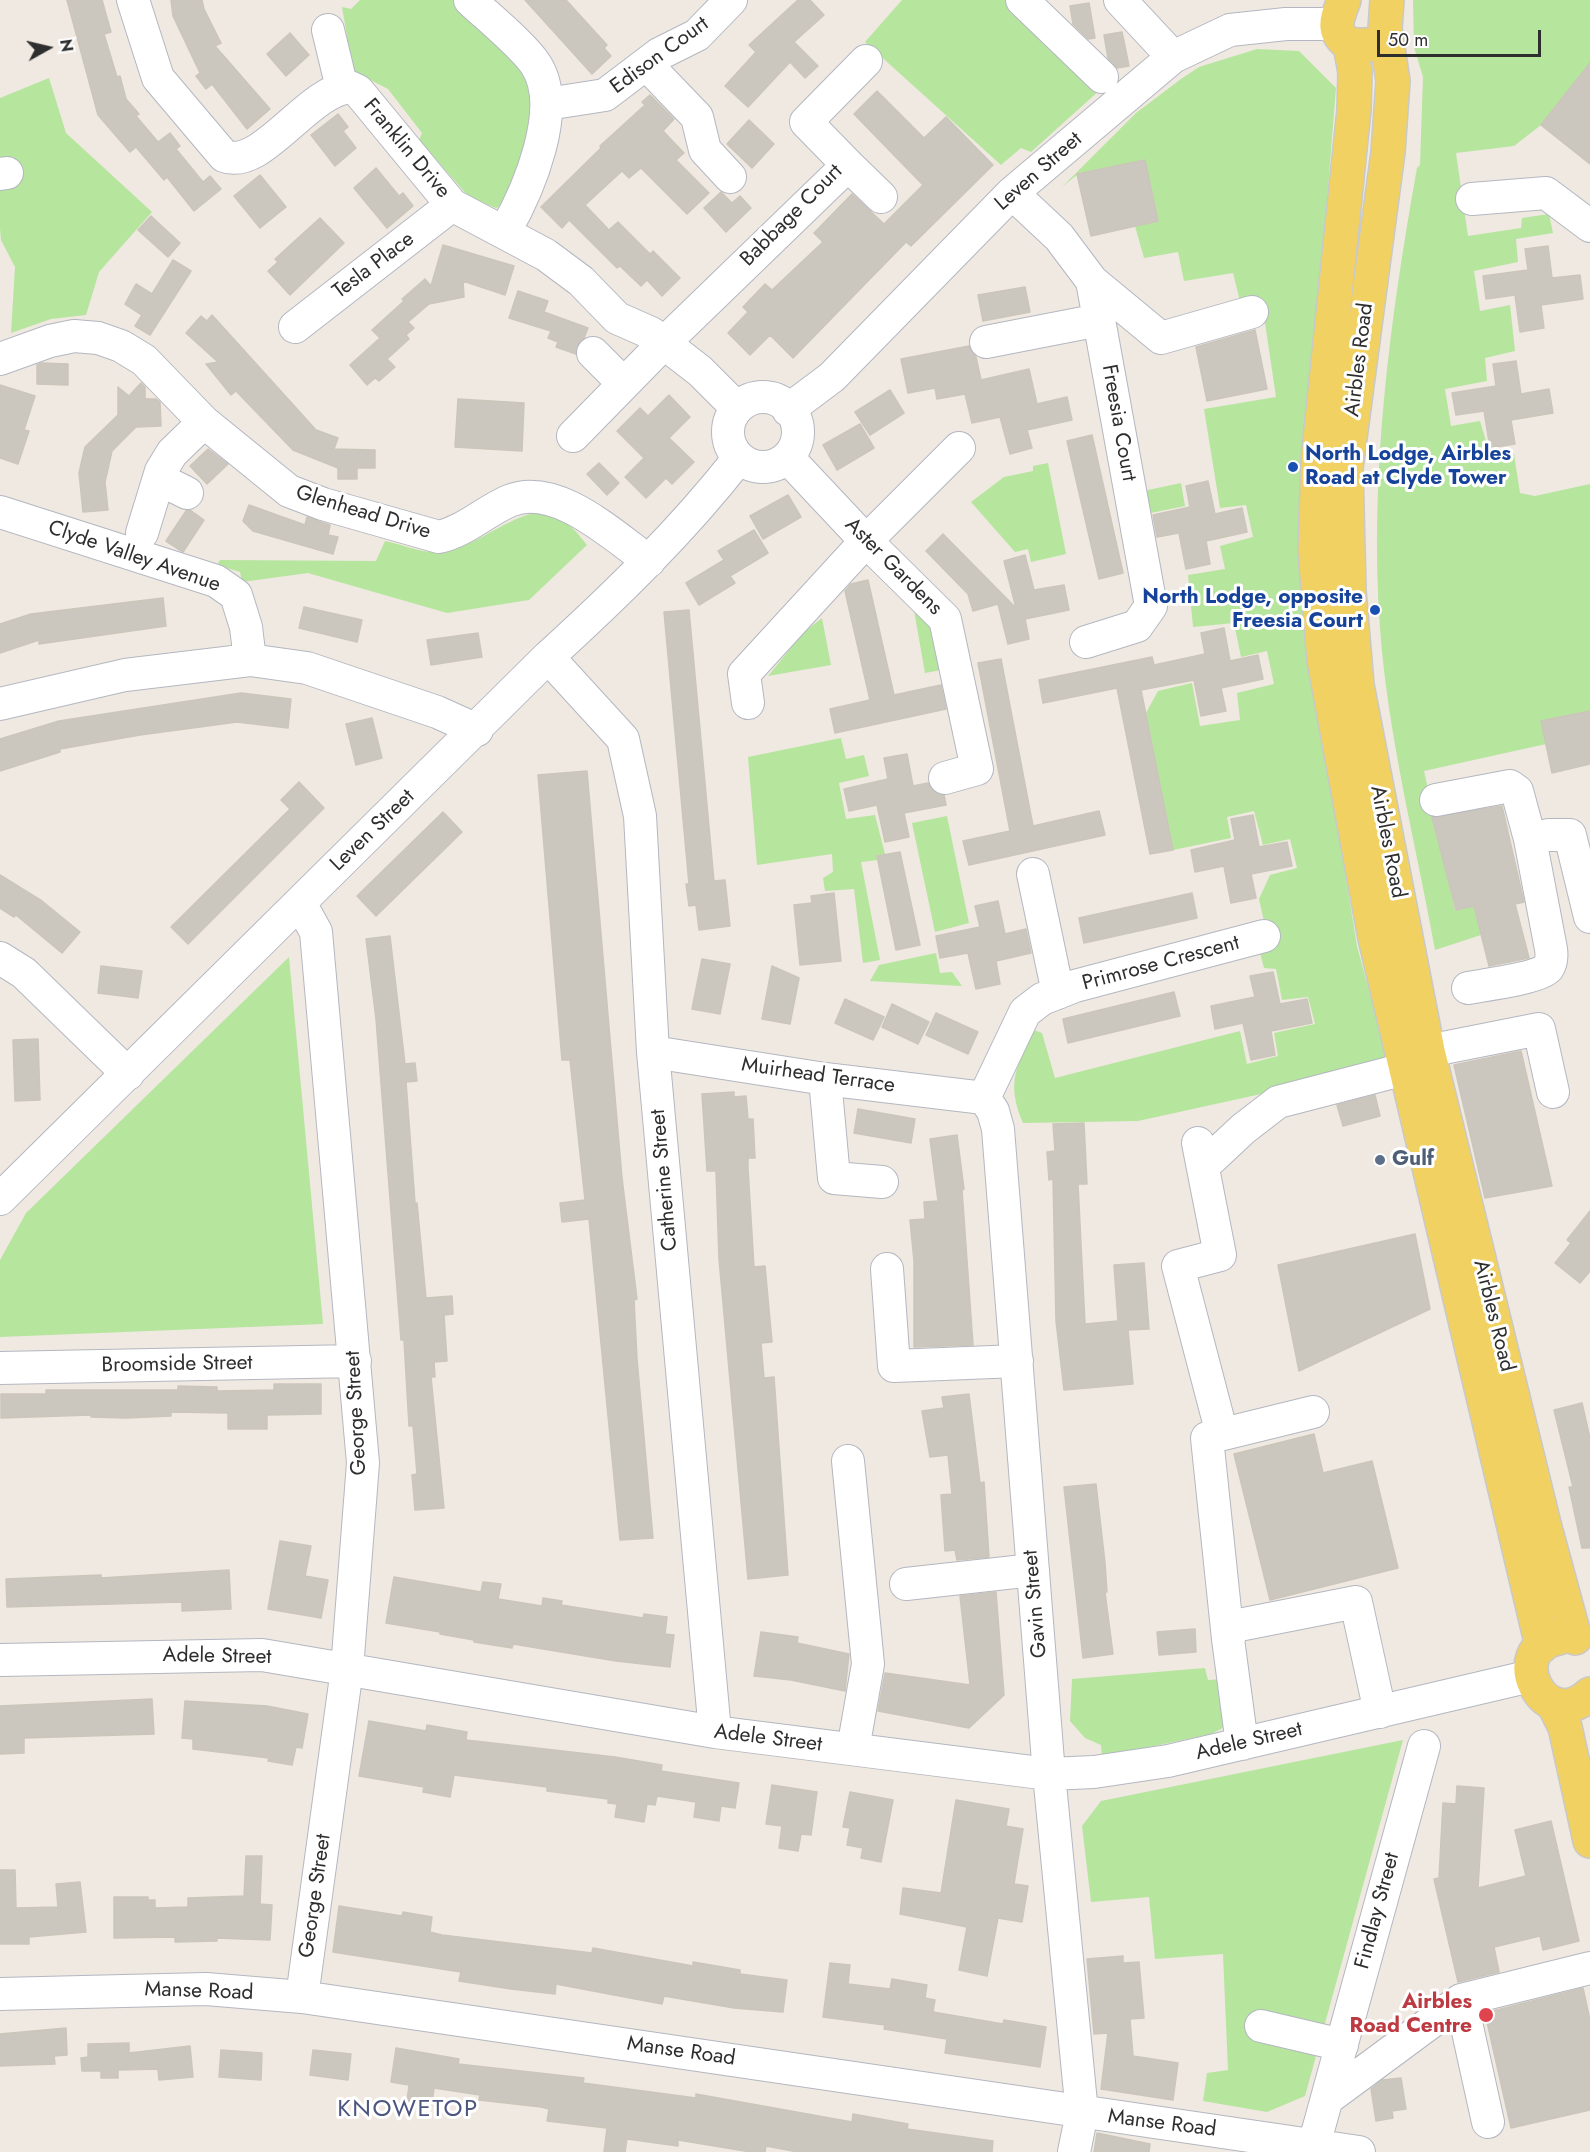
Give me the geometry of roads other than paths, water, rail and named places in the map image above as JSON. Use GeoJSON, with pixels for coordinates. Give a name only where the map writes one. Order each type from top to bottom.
{"type":"FeatureCollection","features":[{"type":"Feature","properties":{"kind":"main road","name":"Airbles Road"},"geometry":{"type":"LineString","coordinates":[[1361,13],[1393,81],[1388,152],[1346,468],[1345,508],[1357,686],[1416,1060],[1542,1646],[1554,1639],[1583,1643],[1544,1524],[1416,1060]]}},
{"type":"Feature","properties":{"kind":"main road"},"geometry":{"type":"LineString","coordinates":[[1542,1646],[1534,1656],[1531,1676],[1540,1695],[1579,1705],[1565,1727],[1590,1841]]}},
{"type":"Feature","properties":{"kind":"street","name":"Franklin Drive"},"geometry":{"type":"LineString","coordinates":[[133,0],[158,78],[224,156],[232,159],[250,156],[327,93],[350,87],[358,91],[452,205],[505,231],[546,255],[581,281],[617,318],[651,333],[700,371],[737,408]]}},
{"type":"Feature","properties":{"kind":"street"},"geometry":{"type":"LineString","coordinates":[[470,0],[536,64],[545,85],[547,104],[531,176],[520,204],[505,231]]}},
{"type":"Feature","properties":{"kind":"street","name":"Edison Court"},"geometry":{"type":"LineString","coordinates":[[547,104],[576,102],[605,95],[659,54],[697,34],[731,0]]}},
{"type":"Feature","properties":{"kind":"street"},"geometry":{"type":"LineString","coordinates":[[1022,0],[1102,77]]}},
{"type":"Feature","properties":{"kind":"street"},"geometry":{"type":"LineString","coordinates":[[1120,0],[1173,57]]}},
{"type":"Feature","properties":{"kind":"street","name":"Leven Street"},"geometry":{"type":"LineString","coordinates":[[788,410],[832,377],[1012,193],[1173,57],[1230,30],[1361,13]]}},
{"type":"Feature","properties":{"kind":"street"},"geometry":{"type":"LineString","coordinates":[[328,30],[342,88]]}},
{"type":"Feature","properties":{"kind":"street","name":"Babbage Court"},"geometry":{"type":"LineString","coordinates":[[573,436],[663,343],[848,165],[806,122],[866,61]]}},
{"type":"Feature","properties":{"kind":"street"},"geometry":{"type":"LineString","coordinates":[[646,64],[697,117],[705,150],[730,177]]}},
{"type":"Feature","properties":{"kind":"street"},"geometry":{"type":"LineString","coordinates":[[848,165],[881,197]]}},
{"type":"Feature","properties":{"kind":"street","name":"Freesia Court"},"geometry":{"type":"LineString","coordinates":[[1012,193],[1059,237],[1092,280],[1151,606],[1137,626],[1086,642]]}},
{"type":"Feature","properties":{"kind":"street"},"geometry":{"type":"LineString","coordinates":[[1472,199],[1546,193],[1590,226]]}},
{"type":"Feature","properties":{"kind":"street","name":"Tesla Place"},"geometry":{"type":"LineString","coordinates":[[295,327],[452,205]]}},
{"type":"Feature","properties":{"kind":"street"},"geometry":{"type":"LineString","coordinates":[[1092,280],[1161,338],[1185,329],[1252,312]]}},
{"type":"Feature","properties":{"kind":"street"},"geometry":{"type":"LineString","coordinates":[[986,342],[1099,320]]}},
{"type":"Feature","properties":{"kind":"street","name":"Glenhead Drive"},"geometry":{"type":"LineString","coordinates":[[0,359],[50,341],[74,336],[98,338],[121,346],[144,360],[204,422],[289,491],[323,504],[439,537],[455,533],[511,500],[534,497],[554,500],[576,510],[649,561]]}},
{"type":"Feature","properties":{"kind":"street"},"geometry":{"type":"LineString","coordinates":[[593,353],[624,384]]}},
{"type":"Feature","properties":{"kind":"street"},"geometry":{"type":"LineString","coordinates":[[763,397],[778,401],[788,410],[795,418],[798,432],[795,445],[788,458],[763,467],[750,465],[739,458],[731,447],[728,435],[730,419],[737,408],[751,399],[763,397]]}},
{"type":"Feature","properties":{"kind":"street"},"geometry":{"type":"LineString","coordinates":[[142,532],[159,478],[172,453],[204,422]]}},
{"type":"Feature","properties":{"kind":"street"},"geometry":{"type":"LineString","coordinates":[[747,703],[744,674],[866,541],[959,448]]}},
{"type":"Feature","properties":{"kind":"street","name":"Leven Street"},"geometry":{"type":"LineString","coordinates":[[0,1199],[477,730],[548,657],[649,561],[713,492],[739,458]]}},
{"type":"Feature","properties":{"kind":"street","name":"Aster Gardens"},"geometry":{"type":"LineString","coordinates":[[788,458],[866,541],[945,619],[978,769],[945,778]]}},
{"type":"Feature","properties":{"kind":"street"},"geometry":{"type":"LineString","coordinates":[[159,478],[188,493]]}},
{"type":"Feature","properties":{"kind":"street","name":"Clyde Valley Avenue"},"geometry":{"type":"LineString","coordinates":[[0,512],[216,581],[236,595],[246,627],[250,660]]}},
{"type":"Feature","properties":{"kind":"street","name":"Catherine Street"},"geometry":{"type":"LineString","coordinates":[[548,657],[623,739],[640,816],[653,1052],[715,1732]]}},
{"type":"Feature","properties":{"kind":"street"},"geometry":{"type":"LineString","coordinates":[[0,704],[125,675],[250,660],[307,668],[437,712],[477,730]]}},
{"type":"Feature","properties":{"kind":"street"},"geometry":{"type":"LineString","coordinates":[[1436,800],[1510,786],[1517,791],[1530,839],[1551,949],[1550,965],[1546,970],[1468,988]]}},
{"type":"Feature","properties":{"kind":"street"},"geometry":{"type":"LineString","coordinates":[[1530,839],[1548,835],[1570,835],[1590,917]]}},
{"type":"Feature","properties":{"kind":"street","name":"Primrose Crescent"},"geometry":{"type":"LineString","coordinates":[[1033,874],[1058,993]]}},
{"type":"Feature","properties":{"kind":"street","name":"George Street"},"geometry":{"type":"LineString","coordinates":[[300,903],[316,932],[363,1463],[347,1669],[302,1997]]}},
{"type":"Feature","properties":{"kind":"street","name":"Primrose Crescent"},"geometry":{"type":"LineString","coordinates":[[984,1098],[1025,1012],[1042,999],[1264,936]]}},
{"type":"Feature","properties":{"kind":"street"},"geometry":{"type":"LineString","coordinates":[[0,958],[24,973],[128,1074]]}},
{"type":"Feature","properties":{"kind":"street"},"geometry":{"type":"LineString","coordinates":[[1222,1434],[1178,1266],[1220,1256],[1204,1151],[1243,1129],[1278,1102],[1416,1060],[1539,1029],[1553,1092]]}},
{"type":"Feature","properties":{"kind":"street","name":"Muirhead Terrace"},"geometry":{"type":"LineString","coordinates":[[653,1052],[825,1079],[984,1098]]}},
{"type":"Feature","properties":{"kind":"street"},"geometry":{"type":"LineString","coordinates":[[825,1079],[834,1178],[882,1182]]}},
{"type":"Feature","properties":{"kind":"street","name":"Gavin Street"},"geometry":{"type":"LineString","coordinates":[[984,1098],[993,1111],[998,1129],[1049,1774],[1082,2113],[1074,2152]]}},
{"type":"Feature","properties":{"kind":"street"},"geometry":{"type":"LineString","coordinates":[[886,1269],[894,1366],[1017,1361]]}},
{"type":"Feature","properties":{"kind":"street","name":"Broomside Street"},"geometry":{"type":"LineString","coordinates":[[0,1368],[355,1361]]}},
{"type":"Feature","properties":{"kind":"street"},"geometry":{"type":"LineString","coordinates":[[1242,1744],[1228,1639],[1207,1438],[1313,1412]]}},
{"type":"Feature","properties":{"kind":"street"},"geometry":{"type":"LineString","coordinates":[[848,1461],[868,1664],[853,1749]]}},
{"type":"Feature","properties":{"kind":"street"},"geometry":{"type":"LineString","coordinates":[[906,1584],[1034,1570]]}},
{"type":"Feature","properties":{"kind":"street"},"geometry":{"type":"LineString","coordinates":[[1228,1639],[1234,1626],[1356,1602],[1380,1712]]}},
{"type":"Feature","properties":{"kind":"street","name":"Adele Street"},"geometry":{"type":"LineString","coordinates":[[0,1660],[262,1655],[715,1732],[1049,1774],[1094,1772],[1168,1761],[1531,1676]]}},
{"type":"Feature","properties":{"kind":"street","name":"Findlay Street"},"geometry":{"type":"LineString","coordinates":[[1314,2145],[1424,1746]]}},
{"type":"Feature","properties":{"kind":"street"},"geometry":{"type":"LineString","coordinates":[[1327,2099],[1461,2000],[1590,1968]]}},
{"type":"Feature","properties":{"kind":"street","name":"Manse Road"},"geometry":{"type":"LineString","coordinates":[[0,1994],[206,1989],[302,1997],[864,2078],[1082,2113],[1237,2143],[1314,2145],[1359,2152]]}},
{"type":"Feature","properties":{"kind":"street"},"geometry":{"type":"LineString","coordinates":[[1461,2000],[1488,2122]]}},
{"type":"Feature","properties":{"kind":"street"},"geometry":{"type":"LineString","coordinates":[[1261,2026],[1342,2045]]}},
{"type":"Feature","properties":{"kind":"place","name":"North Lodge, Airbles Road at Clyde Tower"},"geometry":{"type":"Point","coordinates":[1293,467]}},
{"type":"Feature","properties":{"kind":"place","name":"North Lodge, opposite Freesia Court"},"geometry":{"type":"Point","coordinates":[1375,610]}},
{"type":"Feature","properties":{"kind":"place","name":"Gulf"},"geometry":{"type":"Point","coordinates":[1380,1160]}},
{"type":"Feature","properties":{"kind":"place","name":"Airbles Road Centre"},"geometry":{"type":"Point","coordinates":[1486,2015]}},
{"type":"Feature","properties":{"kind":"district","name":"KNOWETOP"},"geometry":{"type":"Point","coordinates":[408,2110]}}]}
